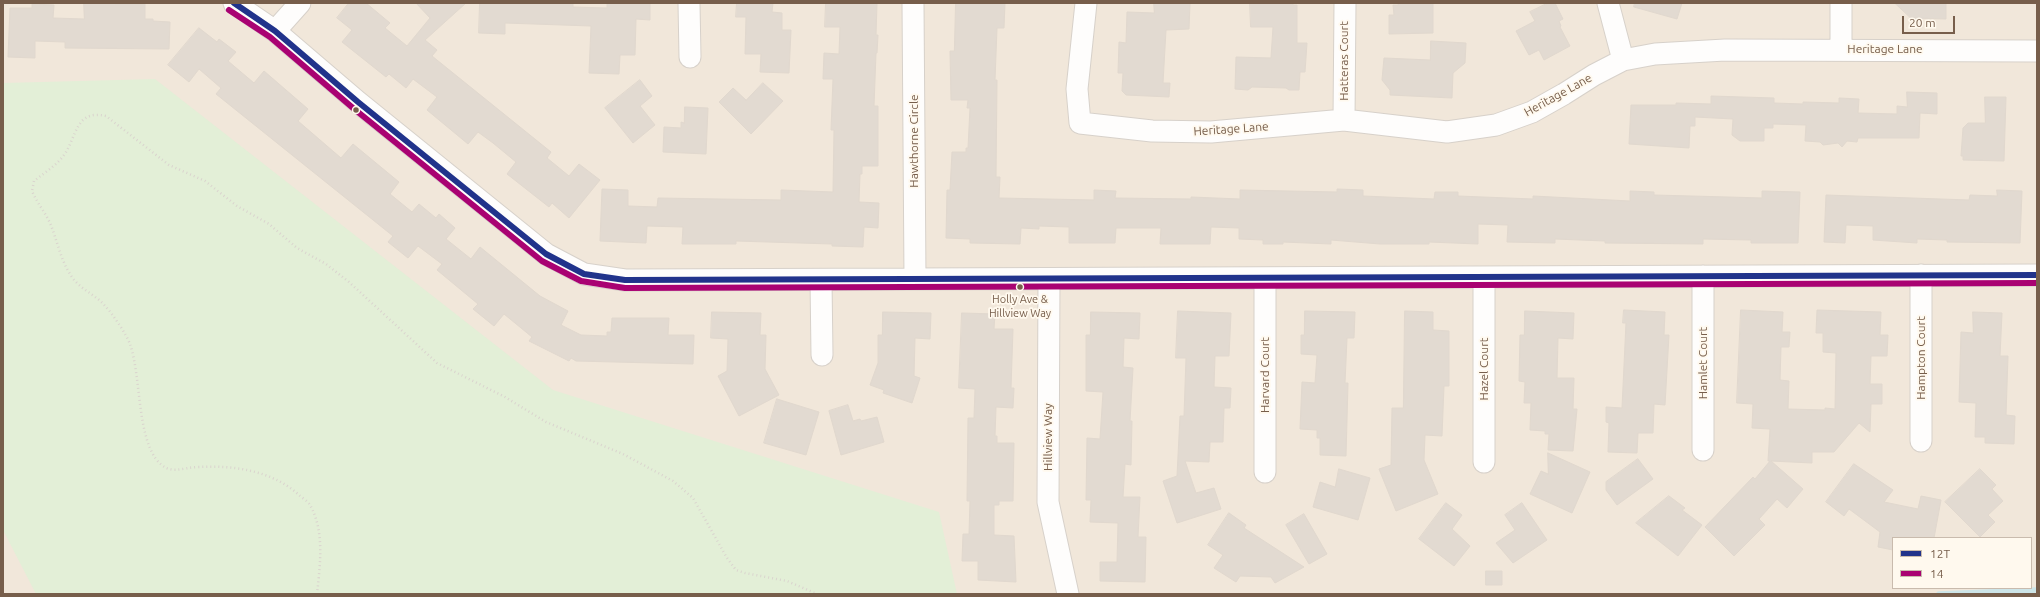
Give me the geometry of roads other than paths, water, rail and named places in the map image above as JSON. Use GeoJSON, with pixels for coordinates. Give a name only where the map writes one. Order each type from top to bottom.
{"type":"FeatureCollection","features":[{"type":"Feature","properties":{"kind":"street"},"geometry":{"type":"LineString","coordinates":[[234,3],[275,31],[358,102],[546,254],[584,274],[625,280],[2037,275]]}},
{"type":"Feature","properties":{"kind":"street"},"geometry":{"type":"LineString","coordinates":[[275,31],[300,3]]}},
{"type":"Feature","properties":{"kind":"street"},"geometry":{"type":"LineString","coordinates":[[689,3],[690,57]]}},
{"type":"Feature","properties":{"kind":"street","name":"Hawthorne Circle"},"geometry":{"type":"LineString","coordinates":[[913,3],[915,279]]}},
{"type":"Feature","properties":{"kind":"street","name":"Heritage Lane"},"geometry":{"type":"LineString","coordinates":[[1086,3],[1077,89],[1080,123],[1152,131],[1212,132],[1344,120],[1447,132],[1496,125],[1532,112],[1594,75],[1624,60],[1655,54],[1688,51],[1840,49],[2037,51]]}},
{"type":"Feature","properties":{"kind":"street","name":"Hatteras Court"},"geometry":{"type":"LineString","coordinates":[[1344,120],[1345,3]]}},
{"type":"Feature","properties":{"kind":"street"},"geometry":{"type":"LineString","coordinates":[[1608,3],[1624,60]]}},
{"type":"Feature","properties":{"kind":"street"},"geometry":{"type":"LineString","coordinates":[[1840,49],[1841,3]]}},
{"type":"Feature","properties":{"kind":"street","name":"Hampton Court"},"geometry":{"type":"LineString","coordinates":[[1921,275],[1921,441]]}},
{"type":"Feature","properties":{"kind":"street","name":"Hamlet Court"},"geometry":{"type":"LineString","coordinates":[[1702,276],[1702,450]]}},
{"type":"Feature","properties":{"kind":"street","name":"Hazel Court"},"geometry":{"type":"LineString","coordinates":[[1484,277],[1484,462]]}},
{"type":"Feature","properties":{"kind":"street","name":"Harvard Court"},"geometry":{"type":"LineString","coordinates":[[1265,278],[1265,472]]}},
{"type":"Feature","properties":{"kind":"street","name":"Hillview Way"},"geometry":{"type":"LineString","coordinates":[[1049,279],[1048,502],[1068,594]]}},
{"type":"Feature","properties":{"kind":"street"},"geometry":{"type":"LineString","coordinates":[[821,280],[822,355]]}},
{"type":"Feature","properties":{"kind":"waterway"},"geometry":{"type":"LineString","coordinates":[[1939,594],[2037,590]]}},
{"type":"Feature","properties":{"kind":"place","name":"Holly Ave & Hillview Way"},"geometry":{"type":"Point","coordinates":[1020,287]}}]}
